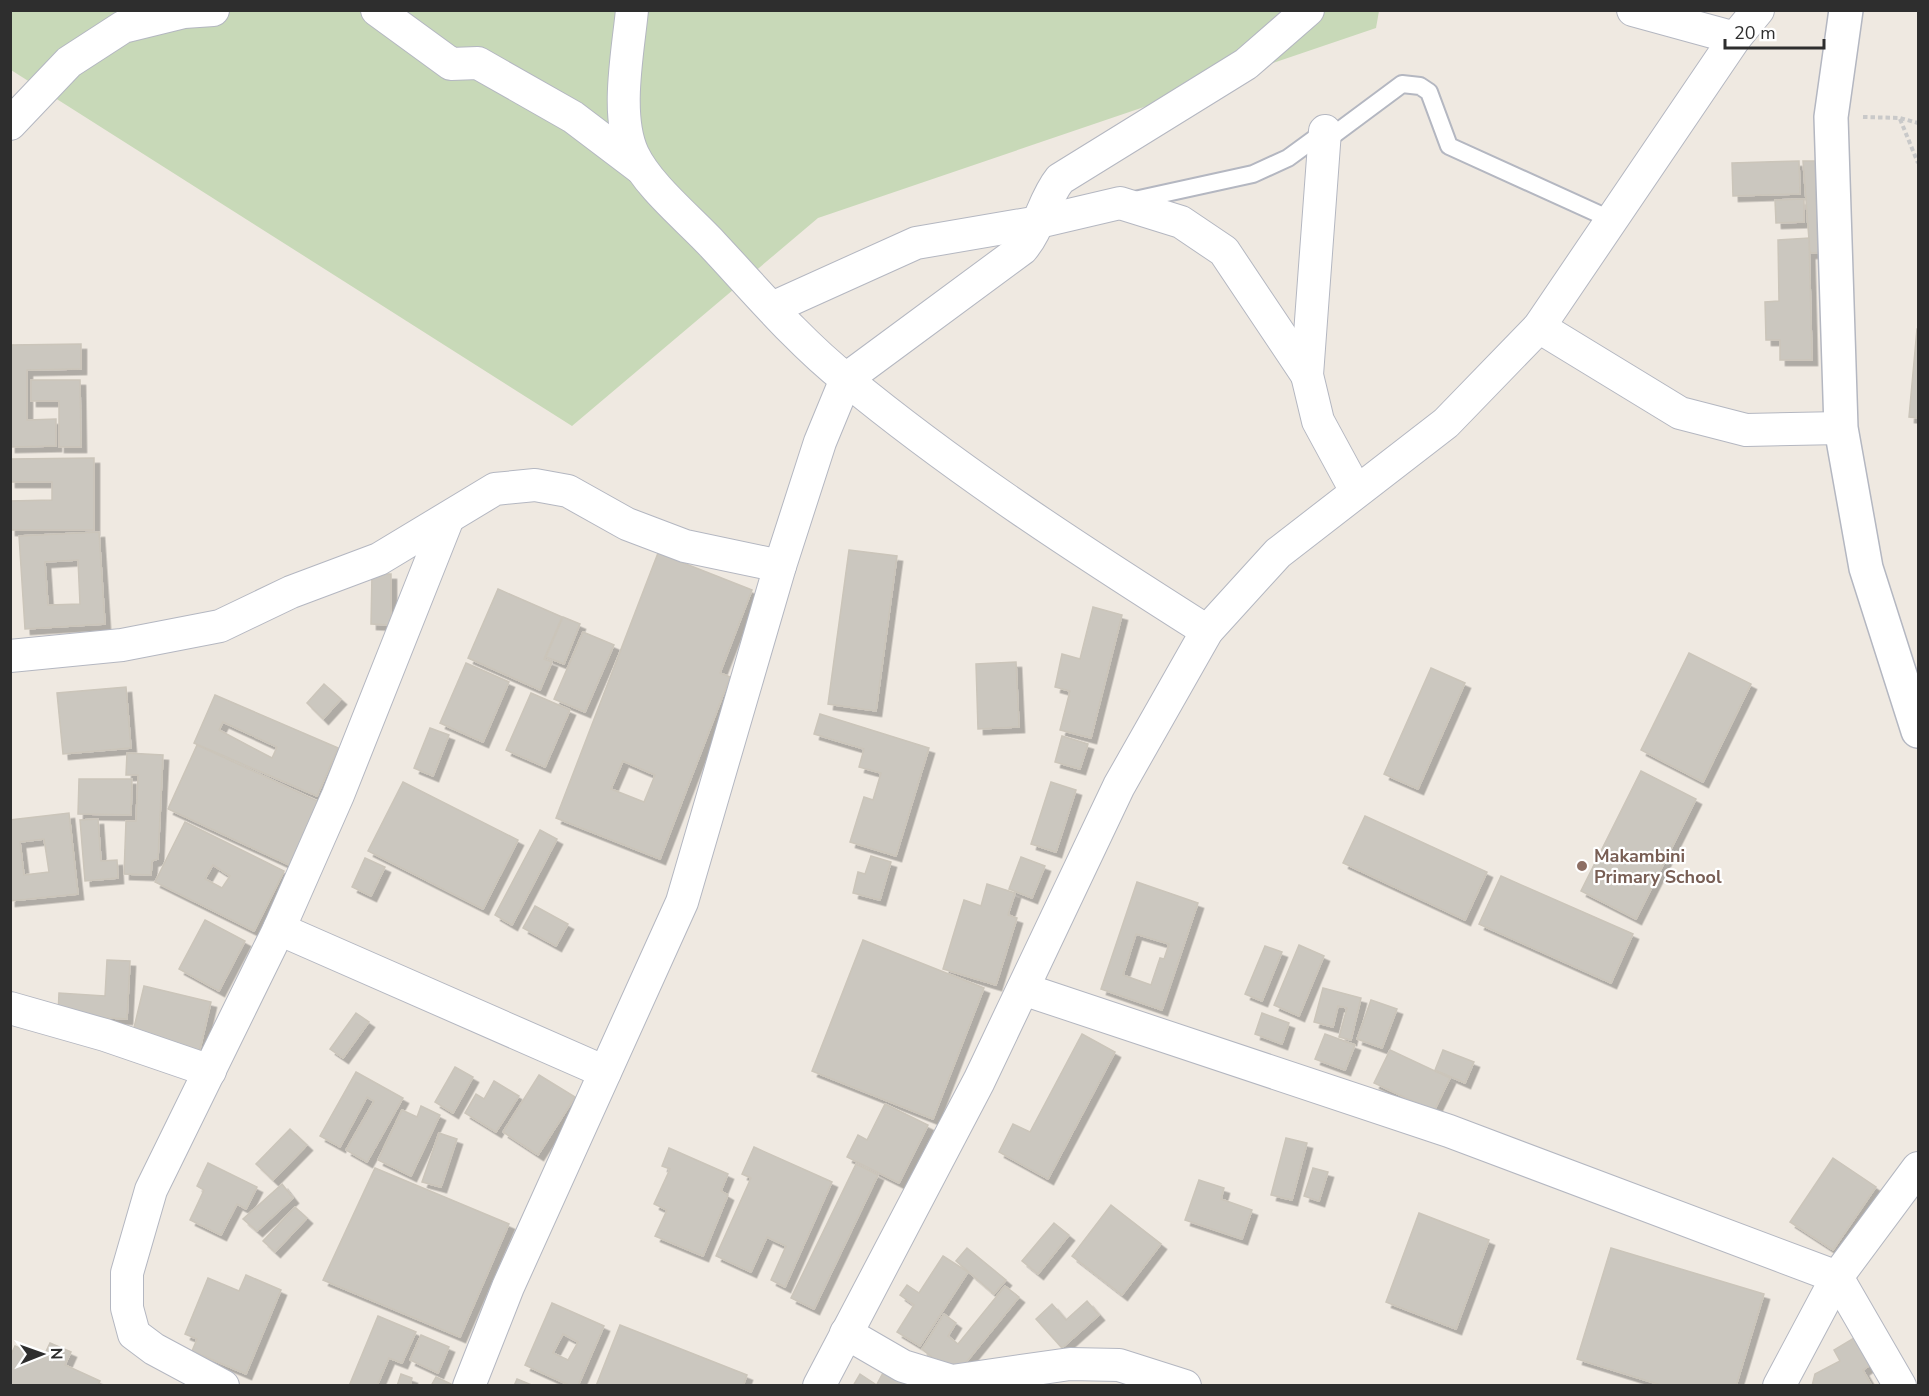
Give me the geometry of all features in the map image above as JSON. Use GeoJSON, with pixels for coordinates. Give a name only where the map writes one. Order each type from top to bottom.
{"type":"FeatureCollection","features":[{"type":"Feature","properties":{"kind":"street"},"geometry":{"type":"LineString","coordinates":[[10,124],[69,62],[123,27],[184,12],[213,10]]}},
{"type":"Feature","properties":{"kind":"street"},"geometry":{"type":"LineString","coordinates":[[377,10],[451,64],[478,63],[573,117],[642,170],[772,309],[846,379],[983,483],[1101,564],[1207,631]]}},
{"type":"Feature","properties":{"kind":"street"},"geometry":{"type":"LineString","coordinates":[[632,10],[624,94],[627,135],[642,170]]}},
{"type":"Feature","properties":{"kind":"street"},"geometry":{"type":"LineString","coordinates":[[469,1386],[508,1287],[682,902],[780,566],[820,442],[846,379],[1022,249],[1039,222],[1049,193],[1060,179],[1246,64],[1308,10]]}},
{"type":"Feature","properties":{"kind":"street"},"geometry":{"type":"LineString","coordinates":[[1633,10],[1735,38]]}},
{"type":"Feature","properties":{"kind":"street"},"geometry":{"type":"LineString","coordinates":[[819,1386],[979,1081],[1119,786],[1207,631],[1278,553],[1446,423],[1539,327],[1735,38],[1758,10]]}},
{"type":"Feature","properties":{"kind":"street"},"geometry":{"type":"LineString","coordinates":[[1845,10],[1831,117],[1840,428],[1866,568],[1918,731]]}},
{"type":"Feature","properties":{"kind":"street"},"geometry":{"type":"LineString","coordinates":[[1325,131],[1307,375],[1318,421],[1356,491]]}},
{"type":"Feature","properties":{"kind":"street"},"geometry":{"type":"LineString","coordinates":[[772,309],[903,247],[930,239],[1039,222],[1120,203],[1182,222],[1224,251],[1307,375]]}},
{"type":"Feature","properties":{"kind":"street"},"geometry":{"type":"LineString","coordinates":[[1539,327],[1680,413],[1746,430],[1840,428]]}},
{"type":"Feature","properties":{"kind":"street"},"geometry":{"type":"LineString","coordinates":[[10,656],[122,645],[220,626],[291,592],[380,559],[495,489],[535,485],[568,491],[627,524],[685,546],[780,566]]}},
{"type":"Feature","properties":{"kind":"street"},"geometry":{"type":"LineString","coordinates":[[223,1386],[154,1349],[134,1334],[127,1308],[127,1273],[151,1190],[279,929],[338,795],[448,518]]}},
{"type":"Feature","properties":{"kind":"street"},"geometry":{"type":"LineString","coordinates":[[279,929],[605,1072]]}},
{"type":"Feature","properties":{"kind":"street"},"geometry":{"type":"LineString","coordinates":[[1023,989],[1449,1131],[1837,1277],[1900,1386]]}},
{"type":"Feature","properties":{"kind":"street"},"geometry":{"type":"LineString","coordinates":[[10,1008],[105,1035],[210,1071]]}},
{"type":"Feature","properties":{"kind":"street"},"geometry":{"type":"LineString","coordinates":[[1779,1386],[1837,1277],[1918,1168]]}},
{"type":"Feature","properties":{"kind":"street"},"geometry":{"type":"LineString","coordinates":[[846,1333],[903,1366],[952,1381],[1070,1364],[1119,1365],[1185,1386]]}},
{"type":"Feature","properties":{"kind":"lane"},"geometry":{"type":"LineString","coordinates":[[1120,203],[1253,174],[1288,158],[1325,131],[1328,139],[1402,84],[1420,86],[1429,92],[1449,146],[1612,220]]}},
{"type":"Feature","properties":{"kind":"path"},"geometry":{"type":"LineString","coordinates":[[1831,117],[1900,118],[1918,123]]}},
{"type":"Feature","properties":{"kind":"path"},"geometry":{"type":"LineString","coordinates":[[1900,118],[1918,163]]}},
{"type":"Feature","properties":{"kind":"green space"},"geometry":{"type":"Polygon","coordinates":[[[10,11],[1379,11],[1376,28],[818,218],[572,426],[11,70],[10,11]]]}},
{"type":"Feature","properties":{"kind":"building"},"geometry":{"type":"Polygon","coordinates":[[[1799,161],[1800,194],[1733,196],[1732,163],[1799,161]]]}},
{"type":"Feature","properties":{"kind":"building"},"geometry":{"type":"Polygon","coordinates":[[[1803,161],[1824,161],[1826,252],[1810,253],[1803,161]]]}},
{"type":"Feature","properties":{"kind":"building"},"geometry":{"type":"Polygon","coordinates":[[[1804,199],[1804,222],[1776,223],[1775,200],[1804,199]]]}},
{"type":"Feature","properties":{"kind":"building"},"geometry":{"type":"Polygon","coordinates":[[[1809,238],[1812,360],[1780,360],[1780,340],[1766,340],[1765,302],[1779,301],[1778,240],[1809,238]]]}},
{"type":"Feature","properties":{"kind":"building"},"geometry":{"type":"Polygon","coordinates":[[[1918,329],[1918,418],[1909,417],[1918,329]]]}},
{"type":"Feature","properties":{"kind":"building"},"geometry":{"type":"Polygon","coordinates":[[[81,344],[81,369],[27,370],[27,420],[56,419],[56,446],[10,447],[10,345],[81,344]]]}},
{"type":"Feature","properties":{"kind":"building"},"geometry":{"type":"Polygon","coordinates":[[[31,380],[80,380],[81,447],[59,447],[59,401],[31,401],[31,380]]]}},
{"type":"Feature","properties":{"kind":"building"},"geometry":{"type":"Polygon","coordinates":[[[94,458],[94,530],[10,530],[10,501],[52,500],[52,482],[10,482],[10,459],[94,458]]]}},
{"type":"Feature","properties":{"kind":"building"},"geometry":{"type":"Polygon","coordinates":[[[99,532],[105,624],[25,629],[19,536],[99,532]],[[78,560],[45,562],[48,605],[80,604],[78,560]]]}},
{"type":"Feature","properties":{"kind":"building"},"geometry":{"type":"Polygon","coordinates":[[[849,550],[897,556],[876,711],[828,704],[849,550]]]}},
{"type":"Feature","properties":{"kind":"building"},"geometry":{"type":"Polygon","coordinates":[[[658,553],[752,590],[720,673],[730,677],[660,859],[556,818],[658,553]],[[623,761],[611,789],[644,802],[655,775],[623,761]]]}},
{"type":"Feature","properties":{"kind":"building"},"geometry":{"type":"Polygon","coordinates":[[[372,574],[391,574],[391,625],[371,624],[372,574]]]}},
{"type":"Feature","properties":{"kind":"building"},"geometry":{"type":"Polygon","coordinates":[[[498,589],[562,617],[544,659],[552,662],[540,690],[468,658],[498,589]]]}},
{"type":"Feature","properties":{"kind":"building"},"geometry":{"type":"Polygon","coordinates":[[[1093,607],[1122,615],[1091,738],[1060,730],[1070,691],[1055,687],[1062,654],[1080,659],[1093,607]]]}},
{"type":"Feature","properties":{"kind":"building"},"geometry":{"type":"Polygon","coordinates":[[[563,617],[580,624],[564,664],[546,657],[563,617]]]}},
{"type":"Feature","properties":{"kind":"building"},"geometry":{"type":"Polygon","coordinates":[[[583,632],[614,645],[585,712],[554,699],[583,632]]]}},
{"type":"Feature","properties":{"kind":"building"},"geometry":{"type":"Polygon","coordinates":[[[1689,653],[1751,684],[1703,782],[1641,750],[1689,653]]]}},
{"type":"Feature","properties":{"kind":"building"},"geometry":{"type":"Polygon","coordinates":[[[1016,662],[1019,727],[978,729],[976,664],[1016,662]]]}},
{"type":"Feature","properties":{"kind":"building"},"geometry":{"type":"Polygon","coordinates":[[[466,663],[509,682],[483,742],[440,723],[466,663]]]}},
{"type":"Feature","properties":{"kind":"building"},"geometry":{"type":"Polygon","coordinates":[[[1431,668],[1465,683],[1418,789],[1384,774],[1431,668]]]}},
{"type":"Feature","properties":{"kind":"building"},"geometry":{"type":"Polygon","coordinates":[[[324,684],[341,699],[323,719],[307,703],[324,684]]]}},
{"type":"Feature","properties":{"kind":"building"},"geometry":{"type":"Polygon","coordinates":[[[126,687],[131,748],[63,754],[57,693],[126,687]]]}},
{"type":"Feature","properties":{"kind":"building"},"geometry":{"type":"Polygon","coordinates":[[[531,693],[570,710],[545,767],[506,750],[531,693]]]}},
{"type":"Feature","properties":{"kind":"building"},"geometry":{"type":"Polygon","coordinates":[[[215,695],[338,748],[317,796],[194,743],[215,695]],[[223,722],[219,730],[272,758],[277,747],[223,722]]]}},
{"type":"Feature","properties":{"kind":"building"},"geometry":{"type":"Polygon","coordinates":[[[820,714],[929,748],[896,856],[850,842],[864,797],[873,800],[881,773],[859,767],[864,749],[814,734],[820,714]]]}},
{"type":"Feature","properties":{"kind":"building"},"geometry":{"type":"Polygon","coordinates":[[[430,728],[449,735],[433,776],[414,768],[430,728]]]}},
{"type":"Feature","properties":{"kind":"building"},"geometry":{"type":"Polygon","coordinates":[[[1062,736],[1088,744],[1080,769],[1055,762],[1062,736]]]}},
{"type":"Feature","properties":{"kind":"building"},"geometry":{"type":"Polygon","coordinates":[[[197,745],[328,806],[298,869],[168,809],[197,745]]]}},
{"type":"Feature","properties":{"kind":"building"},"geometry":{"type":"Polygon","coordinates":[[[127,753],[163,755],[158,859],[152,861],[151,875],[124,874],[126,821],[136,821],[138,775],[126,775],[127,753]]]}},
{"type":"Feature","properties":{"kind":"building"},"geometry":{"type":"Polygon","coordinates":[[[1641,771],[1696,799],[1636,919],[1581,891],[1641,771]]]}},
{"type":"Feature","properties":{"kind":"building"},"geometry":{"type":"Polygon","coordinates":[[[79,779],[132,779],[131,815],[78,814],[79,779]]]}},
{"type":"Feature","properties":{"kind":"building"},"geometry":{"type":"Polygon","coordinates":[[[403,782],[518,840],[483,909],[368,851],[403,782]]]}},
{"type":"Feature","properties":{"kind":"building"},"geometry":{"type":"Polygon","coordinates":[[[1051,782],[1076,790],[1056,852],[1031,844],[1051,782]]]}},
{"type":"Feature","properties":{"kind":"building"},"geometry":{"type":"Polygon","coordinates":[[[69,813],[78,894],[10,901],[10,820],[69,813]],[[44,839],[20,842],[24,875],[49,872],[44,839]]]}},
{"type":"Feature","properties":{"kind":"building"},"geometry":{"type":"Polygon","coordinates":[[[1365,816],[1487,872],[1465,920],[1343,863],[1365,816]]]}},
{"type":"Feature","properties":{"kind":"building"},"geometry":{"type":"Polygon","coordinates":[[[98,819],[101,861],[117,860],[118,878],[85,881],[80,820],[98,819]]]}},
{"type":"Feature","properties":{"kind":"building"},"geometry":{"type":"Polygon","coordinates":[[[185,822],[284,871],[254,931],[155,882],[185,822]],[[213,865],[205,879],[222,888],[230,876],[213,865]]]}},
{"type":"Feature","properties":{"kind":"building"},"geometry":{"type":"Polygon","coordinates":[[[540,830],[557,839],[512,925],[495,915],[540,830]]]}},
{"type":"Feature","properties":{"kind":"building"},"geometry":{"type":"Polygon","coordinates":[[[871,856],[891,862],[880,900],[853,893],[858,872],[865,874],[871,856]]]}},
{"type":"Feature","properties":{"kind":"building"},"geometry":{"type":"Polygon","coordinates":[[[1021,857],[1045,866],[1032,898],[1009,889],[1021,857]]]}},
{"type":"Feature","properties":{"kind":"building"},"geometry":{"type":"Polygon","coordinates":[[[365,858],[385,867],[371,896],[352,887],[365,858]]]}},
{"type":"Feature","properties":{"kind":"building"},"geometry":{"type":"Polygon","coordinates":[[[1501,876],[1633,934],[1611,983],[1479,924],[1501,876]]]}},
{"type":"Feature","properties":{"kind":"building"},"geometry":{"type":"Polygon","coordinates":[[[1137,882],[1198,903],[1162,1010],[1101,989],[1137,882]],[[1136,934],[1123,975],[1151,985],[1160,958],[1164,959],[1169,944],[1136,934]]]}},
{"type":"Feature","properties":{"kind":"building"},"geometry":{"type":"Polygon","coordinates":[[[987,884],[1015,893],[1008,915],[1017,918],[996,985],[943,969],[964,900],[981,906],[987,884]]]}},
{"type":"Feature","properties":{"kind":"building"},"geometry":{"type":"Polygon","coordinates":[[[535,906],[568,924],[556,946],[523,928],[535,906]]]}},
{"type":"Feature","properties":{"kind":"building"},"geometry":{"type":"Polygon","coordinates":[[[205,920],[245,941],[219,991],[179,969],[205,920]]]}},
{"type":"Feature","properties":{"kind":"building"},"geometry":{"type":"Polygon","coordinates":[[[863,940],[984,988],[933,1119],[812,1071],[863,940]]]}},
{"type":"Feature","properties":{"kind":"building"},"geometry":{"type":"Polygon","coordinates":[[[1299,945],[1324,956],[1299,1016],[1274,1005],[1299,945]]]}},
{"type":"Feature","properties":{"kind":"building"},"geometry":{"type":"Polygon","coordinates":[[[1265,946],[1282,952],[1262,1001],[1245,994],[1265,946]]]}},
{"type":"Feature","properties":{"kind":"building"},"geometry":{"type":"Polygon","coordinates":[[[107,960],[130,961],[127,1019],[58,1015],[59,993],[105,996],[107,960]]]}},
{"type":"Feature","properties":{"kind":"building"},"geometry":{"type":"Polygon","coordinates":[[[144,986],[211,1002],[199,1053],[132,1036],[144,986]]]}},
{"type":"Feature","properties":{"kind":"building"},"geometry":{"type":"Polygon","coordinates":[[[1323,988],[1361,998],[1351,1040],[1339,1037],[1347,1008],[1338,1006],[1333,1027],[1314,1022],[1323,988]]]}},
{"type":"Feature","properties":{"kind":"building"},"geometry":{"type":"Polygon","coordinates":[[[1371,1000],[1397,1009],[1382,1048],[1357,1039],[1371,1000]]]}},
{"type":"Feature","properties":{"kind":"building"},"geometry":{"type":"Polygon","coordinates":[[[356,1013],[369,1022],[343,1058],[330,1049],[356,1013]]]}},
{"type":"Feature","properties":{"kind":"building"},"geometry":{"type":"Polygon","coordinates":[[[1262,1013],[1289,1023],[1282,1044],[1255,1034],[1262,1013]]]}},
{"type":"Feature","properties":{"kind":"building"},"geometry":{"type":"Polygon","coordinates":[[[1082,1034],[1115,1052],[1048,1179],[999,1152],[1013,1124],[1030,1132],[1082,1034]]]}},
{"type":"Feature","properties":{"kind":"building"},"geometry":{"type":"Polygon","coordinates":[[[1325,1034],[1355,1045],[1345,1070],[1315,1059],[1325,1034]]]}},
{"type":"Feature","properties":{"kind":"building"},"geometry":{"type":"Polygon","coordinates":[[[1390,1050],[1450,1078],[1434,1111],[1374,1083],[1390,1050]]]}},
{"type":"Feature","properties":{"kind":"building"},"geometry":{"type":"Polygon","coordinates":[[[1443,1050],[1474,1062],[1465,1083],[1435,1070],[1443,1050]]]}},
{"type":"Feature","properties":{"kind":"building"},"geometry":{"type":"Polygon","coordinates":[[[455,1067],[473,1077],[453,1113],[435,1102],[455,1067]]]}},
{"type":"Feature","properties":{"kind":"building"},"geometry":{"type":"Polygon","coordinates":[[[356,1072],[403,1098],[367,1162],[346,1150],[374,1101],[367,1097],[340,1147],[320,1136],[356,1072]]]}},
{"type":"Feature","properties":{"kind":"building"},"geometry":{"type":"Polygon","coordinates":[[[539,1075],[575,1097],[538,1155],[503,1132],[539,1075]]]}},
{"type":"Feature","properties":{"kind":"building"},"geometry":{"type":"Polygon","coordinates":[[[494,1081],[519,1096],[496,1132],[465,1113],[476,1094],[484,1099],[494,1081]]]}},
{"type":"Feature","properties":{"kind":"building"},"geometry":{"type":"Polygon","coordinates":[[[885,1104],[928,1125],[899,1183],[847,1157],[858,1135],[867,1140],[885,1104]]]}},
{"type":"Feature","properties":{"kind":"building"},"geometry":{"type":"Polygon","coordinates":[[[421,1106],[440,1115],[411,1176],[378,1160],[402,1110],[417,1117],[421,1106]]]}},
{"type":"Feature","properties":{"kind":"building"},"geometry":{"type":"Polygon","coordinates":[[[290,1129],[307,1145],[273,1180],[256,1164],[290,1129]]]}},
{"type":"Feature","properties":{"kind":"building"},"geometry":{"type":"Polygon","coordinates":[[[439,1133],[457,1139],[441,1187],[422,1182],[439,1133]]]}},
{"type":"Feature","properties":{"kind":"building"},"geometry":{"type":"Polygon","coordinates":[[[1286,1138],[1307,1143],[1292,1200],[1271,1195],[1286,1138]]]}},
{"type":"Feature","properties":{"kind":"building"},"geometry":{"type":"Polygon","coordinates":[[[754,1147],[832,1182],[785,1287],[771,1280],[786,1246],[767,1237],[751,1272],[716,1256],[751,1178],[742,1174],[754,1147]]]}},
{"type":"Feature","properties":{"kind":"building"},"geometry":{"type":"Polygon","coordinates":[[[669,1148],[728,1174],[721,1191],[728,1195],[703,1256],[655,1236],[667,1210],[654,1204],[670,1169],[662,1166],[669,1148]]]}},
{"type":"Feature","properties":{"kind":"building"},"geometry":{"type":"Polygon","coordinates":[[[1833,1158],[1876,1187],[1833,1250],[1790,1222],[1833,1158]]]}},
{"type":"Feature","properties":{"kind":"building"},"geometry":{"type":"Polygon","coordinates":[[[208,1163],[257,1187],[246,1209],[237,1204],[221,1235],[190,1220],[204,1190],[197,1186],[208,1163]]]}},
{"type":"Feature","properties":{"kind":"building"},"geometry":{"type":"Polygon","coordinates":[[[856,1164],[878,1175],[814,1309],[791,1298],[856,1164]]]}},
{"type":"Feature","properties":{"kind":"building"},"geometry":{"type":"Polygon","coordinates":[[[375,1168],[509,1224],[460,1337],[323,1280],[375,1168]]]}},
{"type":"Feature","properties":{"kind":"building"},"geometry":{"type":"Polygon","coordinates":[[[1313,1168],[1328,1172],[1319,1201],[1304,1196],[1313,1168]]]}},
{"type":"Feature","properties":{"kind":"building"},"geometry":{"type":"Polygon","coordinates":[[[1199,1180],[1224,1188],[1221,1199],[1252,1210],[1242,1239],[1185,1220],[1199,1180]]]}},
{"type":"Feature","properties":{"kind":"building"},"geometry":{"type":"Polygon","coordinates":[[[282,1184],[293,1198],[257,1231],[243,1219],[282,1184]]]}},
{"type":"Feature","properties":{"kind":"building"},"geometry":{"type":"Polygon","coordinates":[[[1111,1205],[1161,1244],[1122,1295],[1072,1256],[1111,1205]]]}},
{"type":"Feature","properties":{"kind":"building"},"geometry":{"type":"Polygon","coordinates":[[[295,1207],[307,1218],[275,1252],[263,1241],[295,1207]]]}},
{"type":"Feature","properties":{"kind":"building"},"geometry":{"type":"Polygon","coordinates":[[[1419,1213],[1489,1240],[1456,1329],[1386,1302],[1419,1213]]]}},
{"type":"Feature","properties":{"kind":"building"},"geometry":{"type":"Polygon","coordinates":[[[1054,1223],[1069,1235],[1038,1274],[1022,1261],[1054,1223]]]}},
{"type":"Feature","properties":{"kind":"building"},"geometry":{"type":"Polygon","coordinates":[[[967,1248],[1006,1280],[994,1294],[956,1261],[967,1248]]]}},
{"type":"Feature","properties":{"kind":"building"},"geometry":{"type":"Polygon","coordinates":[[[1611,1248],[1764,1294],[1736,1386],[1664,1386],[1577,1359],[1611,1248]]]}},
{"type":"Feature","properties":{"kind":"building"},"geometry":{"type":"Polygon","coordinates":[[[943,1256],[968,1272],[920,1346],[897,1332],[914,1305],[900,1295],[907,1285],[919,1293],[943,1256]]]}},
{"type":"Feature","properties":{"kind":"building"},"geometry":{"type":"Polygon","coordinates":[[[246,1275],[281,1290],[246,1374],[192,1351],[197,1339],[185,1334],[208,1278],[239,1291],[246,1275]]]}},
{"type":"Feature","properties":{"kind":"building"},"geometry":{"type":"Polygon","coordinates":[[[1005,1286],[1019,1297],[955,1376],[922,1349],[944,1314],[956,1323],[948,1336],[958,1344],[1005,1286]]]}},
{"type":"Feature","properties":{"kind":"building"},"geometry":{"type":"Polygon","coordinates":[[[1087,1301],[1099,1315],[1062,1348],[1036,1319],[1052,1304],[1066,1320],[1087,1301]]]}},
{"type":"Feature","properties":{"kind":"building"},"geometry":{"type":"Polygon","coordinates":[[[552,1303],[604,1326],[578,1386],[571,1386],[525,1365],[552,1303]],[[563,1334],[553,1353],[568,1360],[578,1342],[563,1334]]]}},
{"type":"Feature","properties":{"kind":"building"},"geometry":{"type":"Polygon","coordinates":[[[378,1316],[416,1332],[402,1363],[389,1358],[377,1386],[349,1386],[378,1316]]]}},
{"type":"Feature","properties":{"kind":"building"},"geometry":{"type":"Polygon","coordinates":[[[620,1325],[747,1375],[743,1386],[596,1386],[620,1325]]]}},
{"type":"Feature","properties":{"kind":"building"},"geometry":{"type":"Polygon","coordinates":[[[421,1335],[449,1347],[438,1373],[410,1360],[421,1335]]]}},
{"type":"Feature","properties":{"kind":"building"},"geometry":{"type":"Polygon","coordinates":[[[1854,1338],[1870,1365],[1863,1370],[1872,1386],[1812,1386],[1815,1374],[1840,1361],[1834,1350],[1854,1338]]]}},
{"type":"Feature","properties":{"kind":"building"},"geometry":{"type":"Polygon","coordinates":[[[50,1343],[71,1352],[65,1365],[100,1381],[98,1386],[10,1386],[10,1357],[15,1346],[43,1358],[50,1343]]]}},
{"type":"Feature","properties":{"kind":"building"},"geometry":{"type":"Polygon","coordinates":[[[884,1371],[911,1386],[876,1386],[884,1371]]]}},
{"type":"Feature","properties":{"kind":"building"},"geometry":{"type":"Polygon","coordinates":[[[401,1374],[412,1378],[410,1386],[397,1386],[401,1374]]]}},
{"type":"Feature","properties":{"kind":"building"},"geometry":{"type":"Polygon","coordinates":[[[860,1374],[875,1384],[874,1386],[853,1386],[860,1374]]]}},
{"type":"Feature","properties":{"kind":"building"},"geometry":{"type":"Polygon","coordinates":[[[436,1377],[451,1384],[451,1386],[431,1386],[436,1377]]]}},
{"type":"Feature","properties":{"kind":"building"},"geometry":{"type":"Polygon","coordinates":[[[517,1379],[534,1386],[514,1386],[517,1379]]]}},
{"type":"Feature","properties":{"kind":"place","name":"Makambini Primary School"},"geometry":{"type":"Point","coordinates":[1582,866]}}]}
